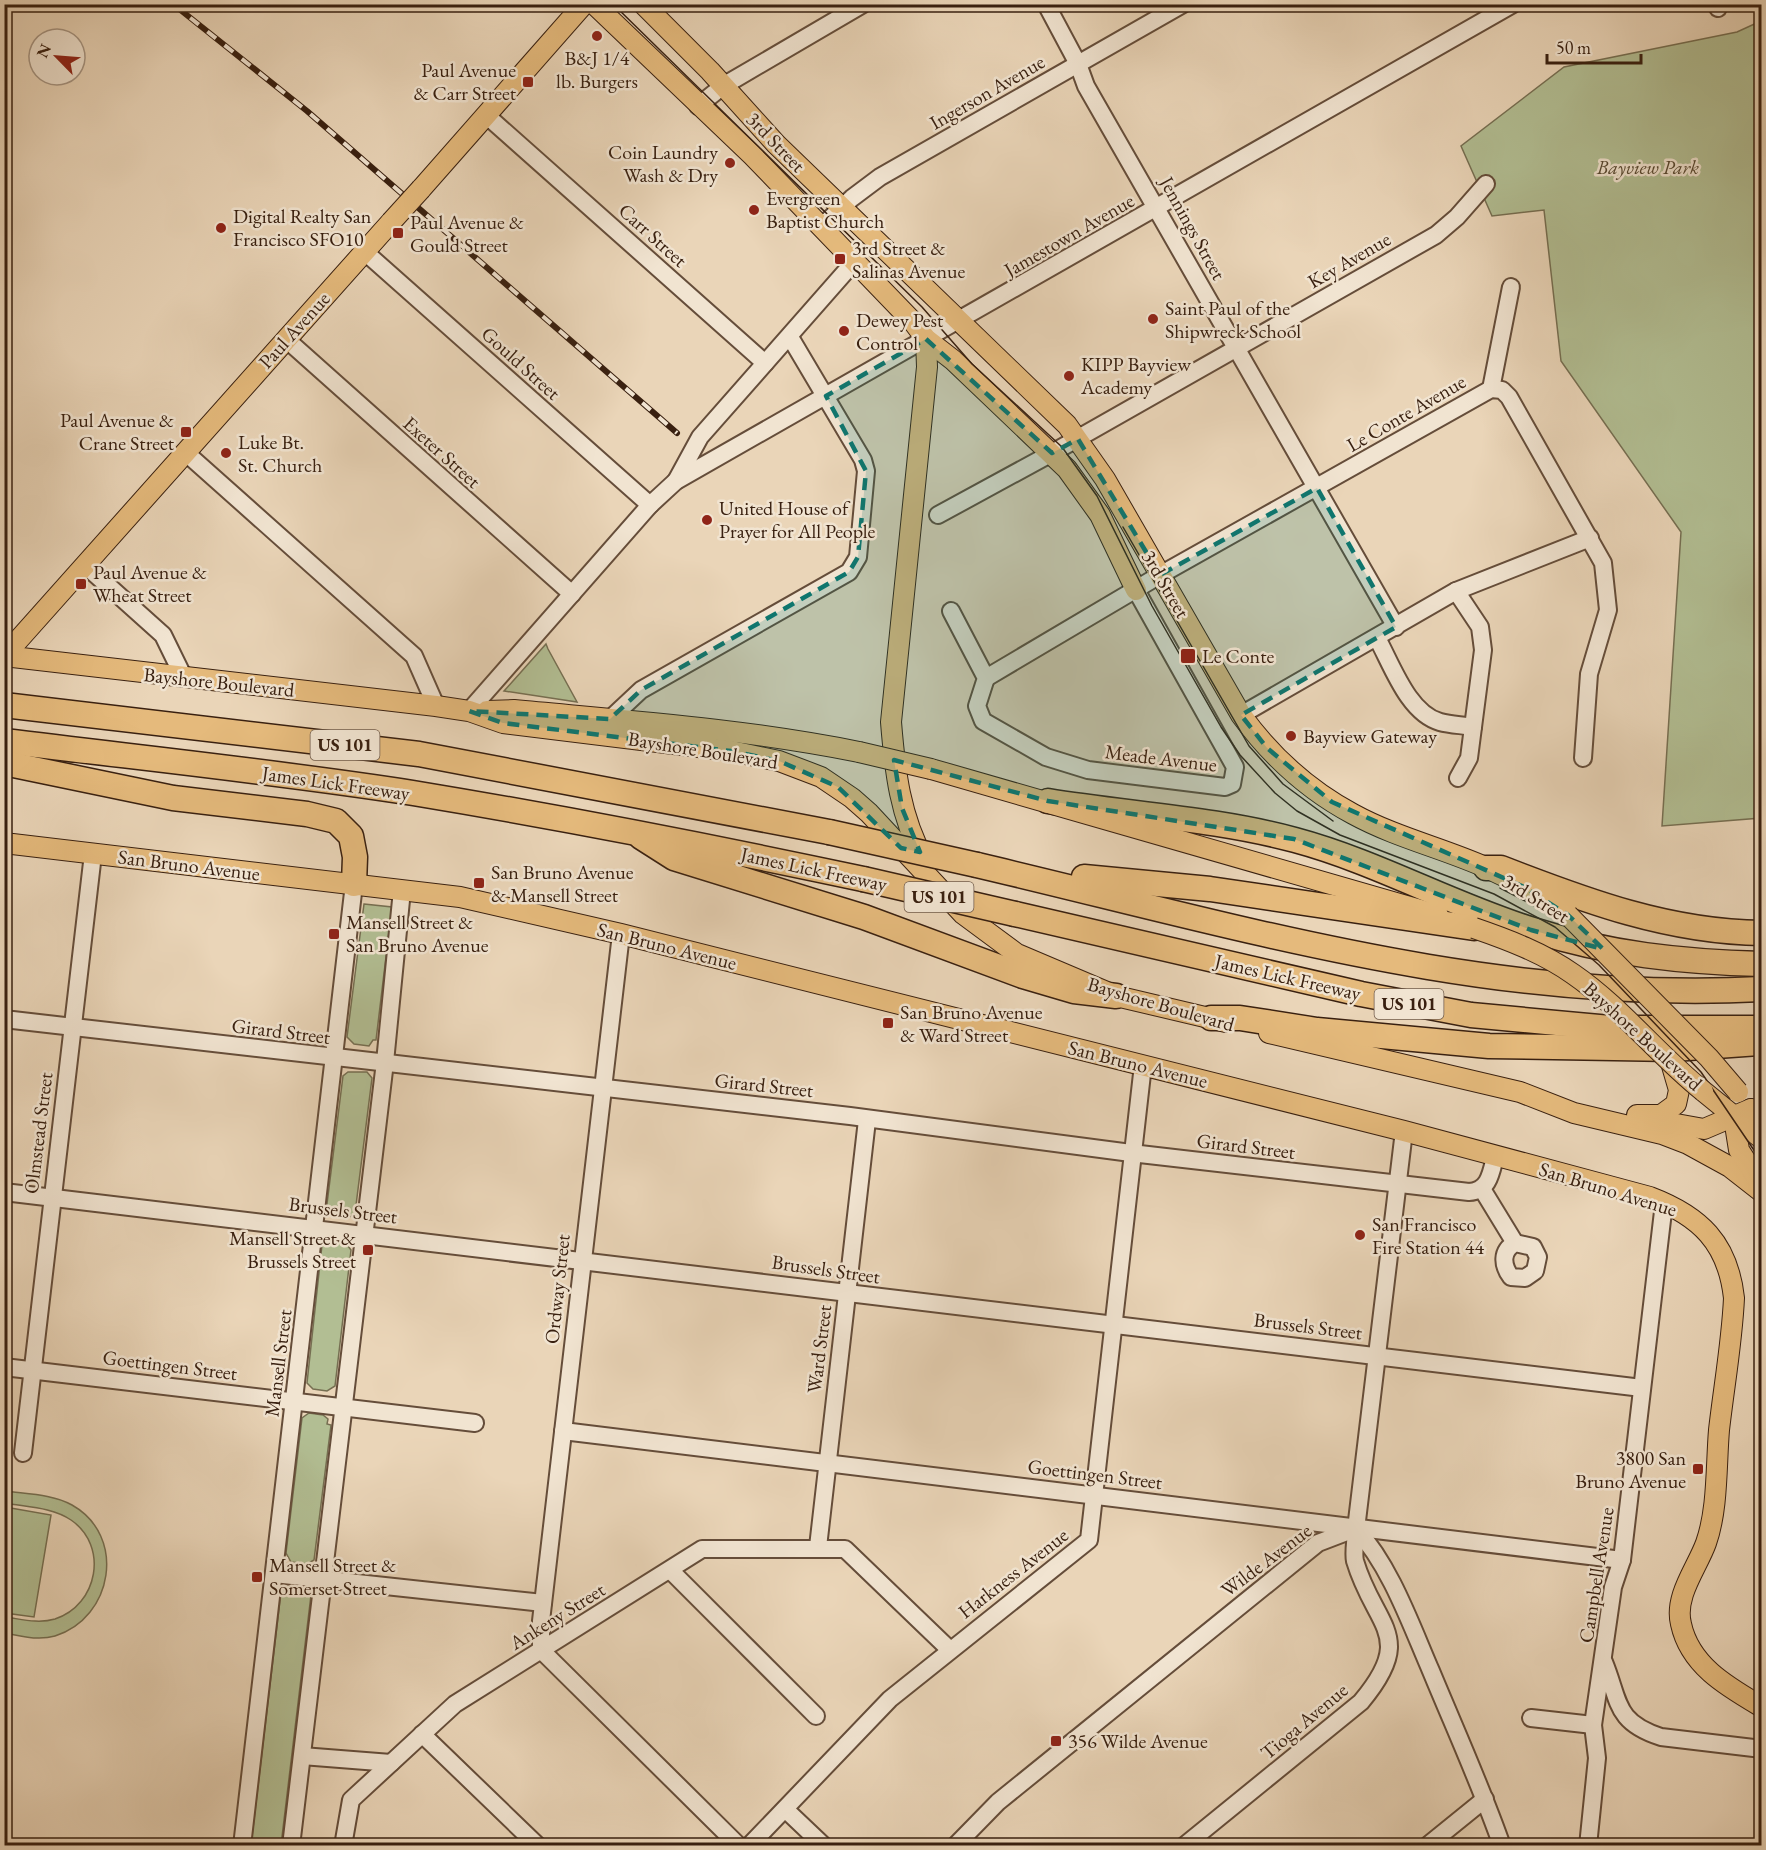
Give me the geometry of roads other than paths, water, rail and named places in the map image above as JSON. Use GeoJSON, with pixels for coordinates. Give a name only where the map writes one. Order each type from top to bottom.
{"type":"FeatureCollection","features":[{"type":"Feature","properties":{"kind":"highway","name":"James Lick Freeway"},"geometry":{"type":"LineString","coordinates":[[6,705],[420,754],[829,832],[1370,957],[1470,975],[1540,984],[1641,991],[1761,989]]}},
{"type":"Feature","properties":{"kind":"highway","name":"James Lick Freeway"},"geometry":{"type":"LineString","coordinates":[[4,741],[326,780],[631,831],[863,879],[1361,994],[1471,1015],[1610,1028],[1761,1028]]}},
{"type":"Feature","properties":{"kind":"highway"},"geometry":{"type":"LineString","coordinates":[[5,763],[173,798],[307,814],[336,821],[351,836],[355,857],[354,884]]}},
{"type":"Feature","properties":{"kind":"highway"},"geometry":{"type":"LineString","coordinates":[[1048,801],[1232,827],[1294,839],[1356,860],[1531,930],[1589,946],[1669,959],[1761,964]]}},
{"type":"Feature","properties":{"kind":"highway"},"geometry":{"type":"LineString","coordinates":[[631,831],[674,858],[864,917],[1048,984],[1074,991],[1116,996]]}},
{"type":"Feature","properties":{"kind":"highway"},"geometry":{"type":"LineString","coordinates":[[984,867],[1210,889],[1474,928]]}},
{"type":"Feature","properties":{"kind":"highway"},"geometry":{"type":"LineString","coordinates":[[1486,868],[1501,868],[1582,899],[1644,918],[1715,931],[1761,933]]}},
{"type":"Feature","properties":{"kind":"highway"},"geometry":{"type":"LineString","coordinates":[[1211,1018],[1240,1018],[1317,1030],[1489,1046],[1674,1049],[1761,1043]]}},
{"type":"Feature","properties":{"kind":"main road","name":"Paul Avenue"},"geometry":{"type":"LineString","coordinates":[[4,656],[584,4]]}},
{"type":"Feature","properties":{"kind":"main road","name":"3rd Street"},"geometry":{"type":"LineString","coordinates":[[594,4],[698,106],[753,156],[914,323],[926,339],[953,360],[1052,453],[1091,500],[1113,539],[1136,590]]}},
{"type":"Feature","properties":{"kind":"main road","name":"3rd Street"},"geometry":{"type":"LineString","coordinates":[[643,4],[776,144],[961,321],[1078,439],[1105,479],[1241,715],[1267,748],[1308,786],[1332,802],[1381,827],[1486,868],[1546,899],[1568,915],[1701,1050],[1738,1092],[1750,1115]]}},
{"type":"Feature","properties":{"kind":"main road"},"geometry":{"type":"LineString","coordinates":[[926,339],[927,367],[891,722],[896,778],[912,838],[944,891],[963,914]]}},
{"type":"Feature","properties":{"kind":"main road","name":"Bayshore Boulevard"},"geometry":{"type":"LineString","coordinates":[[4,656],[469,711],[514,710],[735,730],[860,752],[1048,801],[1103,820],[1409,905],[1524,947],[1573,974],[1615,1009],[1672,1066],[1703,1091],[1750,1115],[1761,1139]]}},
{"type":"Feature","properties":{"kind":"main road","name":"Bayshore Boulevard"},"geometry":{"type":"LineString","coordinates":[[469,711],[503,723],[731,751],[801,768],[821,777],[852,798],[963,914],[998,942],[1026,959],[1116,996],[1521,1092],[1574,1113],[1662,1134],[1688,1144],[1730,1167],[1761,1192]]}},
{"type":"Feature","properties":{"kind":"main road","name":"San Bruno Avenue"},"geometry":{"type":"LineString","coordinates":[[4,843],[460,897],[621,934],[1404,1131],[1664,1203],[1687,1214],[1708,1233],[1727,1263],[1734,1298],[1710,1530],[1684,1593],[1681,1624],[1688,1642],[1707,1669],[1761,1707]]}},
{"type":"Feature","properties":{"kind":"main road"},"geometry":{"type":"LineString","coordinates":[[1637,1115],[1661,1114],[1669,1111],[1676,1104],[1679,1090],[1672,1066]]}},
{"type":"Feature","properties":{"kind":"main road"},"geometry":{"type":"LineString","coordinates":[[1521,1092],[1578,1101],[1695,1129],[1713,1127],[1750,1115]]}},
{"type":"Feature","properties":{"kind":"main road"},"geometry":{"type":"LineString","coordinates":[[1750,1115],[1736,1131],[1739,1150],[1761,1185]]}},
{"type":"Feature","properties":{"kind":"street"},"geometry":{"type":"LineString","coordinates":[[698,106],[723,86],[863,4]]}},
{"type":"Feature","properties":{"kind":"street","name":"Jennings Street"},"geometry":{"type":"LineString","coordinates":[[1046,4],[1078,64],[1086,86],[1396,627]]}},
{"type":"Feature","properties":{"kind":"street","name":"Ingerson Avenue"},"geometry":{"type":"LineString","coordinates":[[821,227],[880,177],[1183,4]]}},
{"type":"Feature","properties":{"kind":"street","name":"Jamestown Avenue"},"geometry":{"type":"LineString","coordinates":[[469,711],[650,505],[676,481],[1157,209],[1496,9],[1513,4]]}},
{"type":"Feature","properties":{"kind":"street","name":"Carr Street"},"geometry":{"type":"LineString","coordinates":[[486,115],[765,363]]}},
{"type":"Feature","properties":{"kind":"street","name":"Key Avenue"},"geometry":{"type":"LineString","coordinates":[[938,515],[1078,439],[1436,235],[1458,217],[1486,183]]}},
{"type":"Feature","properties":{"kind":"street","name":"Gould Street"},"geometry":{"type":"LineString","coordinates":[[365,252],[650,505]]}},
{"type":"Feature","properties":{"kind":"street"},"geometry":{"type":"LineString","coordinates":[[676,481],[700,437],[854,262]]}},
{"type":"Feature","properties":{"kind":"street"},"geometry":{"type":"LineString","coordinates":[[1491,389],[1511,286]]}},
{"type":"Feature","properties":{"kind":"street"},"geometry":{"type":"LineString","coordinates":[[610,719],[641,690],[849,572],[858,557],[866,471],[863,460],[789,336]]}},
{"type":"Feature","properties":{"kind":"street","name":"Exeter Street"},"geometry":{"type":"LineString","coordinates":[[286,339],[572,594]]}},
{"type":"Feature","properties":{"kind":"street","name":"Le Conte Avenue"},"geometry":{"type":"LineString","coordinates":[[986,678],[1160,575],[1491,389],[1502,390],[1509,397],[1603,563],[1608,610],[1589,674],[1583,758]]}},
{"type":"Feature","properties":{"kind":"street"},"geometry":{"type":"LineString","coordinates":[[185,452],[414,656],[436,706]]}},
{"type":"Feature","properties":{"kind":"street"},"geometry":{"type":"LineString","coordinates":[[1241,715],[1456,591],[1590,538]]}},
{"type":"Feature","properties":{"kind":"street"},"geometry":{"type":"LineString","coordinates":[[85,565],[163,635],[184,678]]}},
{"type":"Feature","properties":{"kind":"street","name":"Meade Avenue"},"geometry":{"type":"LineString","coordinates":[[986,678],[977,706],[983,721],[1046,757],[1088,770],[1217,788],[1232,784],[1235,766],[1136,590]]}},
{"type":"Feature","properties":{"kind":"street"},"geometry":{"type":"LineString","coordinates":[[1456,591],[1480,627],[1483,650],[1469,758],[1458,778]]}},
{"type":"Feature","properties":{"kind":"street"},"geometry":{"type":"LineString","coordinates":[[951,611],[986,678]]}},
{"type":"Feature","properties":{"kind":"street"},"geometry":{"type":"LineString","coordinates":[[1377,638],[1412,702],[1424,714],[1439,722],[1473,727]]}},
{"type":"Feature","properties":{"kind":"street","name":"Olmstead Street"},"geometry":{"type":"LineString","coordinates":[[23,1453],[51,1197],[93,854]]}},
{"type":"Feature","properties":{"kind":"street","name":"Mansell Street"},"geometry":{"type":"LineString","coordinates":[[242,1845],[336,1058],[354,884]]}},
{"type":"Feature","properties":{"kind":"street"},"geometry":{"type":"LineString","coordinates":[[291,1845],[385,1062],[402,890]]}},
{"type":"Feature","properties":{"kind":"street","name":"Ordway Street"},"geometry":{"type":"LineString","coordinates":[[541,1650],[543,1603],[581,1260],[621,934]]}},
{"type":"Feature","properties":{"kind":"street","name":"Girard Street"},"geometry":{"type":"LineString","coordinates":[[4,1019],[850,1116],[1131,1153],[1398,1184],[1469,1192],[1482,1190]]}},
{"type":"Feature","properties":{"kind":"street","name":"Harkness Avenue"},"geometry":{"type":"LineString","coordinates":[[749,1845],[890,1699],[1089,1540],[1131,1153],[1143,1065]]}},
{"type":"Feature","properties":{"kind":"street","name":"Ward Street"},"geometry":{"type":"LineString","coordinates":[[818,1547],[867,1120]]}},
{"type":"Feature","properties":{"kind":"street"},"geometry":{"type":"LineString","coordinates":[[1404,1131],[1356,1529],[1372,1545],[1407,1617],[1485,1799],[1502,1845]]}},
{"type":"Feature","properties":{"kind":"street"},"geometry":{"type":"LineString","coordinates":[[1495,1157],[1488,1180],[1482,1190],[1515,1243]]}},
{"type":"Feature","properties":{"kind":"street","name":"Brussels Street"},"geometry":{"type":"LineString","coordinates":[[4,1192],[1642,1388]]}},
{"type":"Feature","properties":{"kind":"street","name":"Campbell Avenue"},"geometry":{"type":"LineString","coordinates":[[1588,1845],[1597,1758],[1593,1725],[1613,1587],[1622,1560],[1664,1203]]}},
{"type":"Feature","properties":{"kind":"street","name":"Goettingen Street"},"geometry":{"type":"LineString","coordinates":[[4,1367],[474,1423]]}},
{"type":"Feature","properties":{"kind":"street","name":"Goettingen Street"},"geometry":{"type":"LineString","coordinates":[[563,1431],[1622,1560]]}},
{"type":"Feature","properties":{"kind":"street","name":"Wilde Avenue"},"geometry":{"type":"LineString","coordinates":[[955,1845],[998,1802],[1310,1549],[1318,1543],[1356,1529]]}},
{"type":"Feature","properties":{"kind":"street","name":"Tioga Avenue"},"geometry":{"type":"LineString","coordinates":[[1184,1845],[1345,1716],[1361,1702],[1383,1673],[1390,1654],[1390,1641],[1355,1559],[1356,1529]]}},
{"type":"Feature","properties":{"kind":"street","name":"Ankeny Street"},"geometry":{"type":"LineString","coordinates":[[343,1845],[351,1800],[455,1704],[702,1549],[818,1547],[845,1549],[950,1650]]}},
{"type":"Feature","properties":{"kind":"street"},"geometry":{"type":"LineString","coordinates":[[670,1570],[816,1716]]}},
{"type":"Feature","properties":{"kind":"street"},"geometry":{"type":"LineString","coordinates":[[274,1574],[543,1603]]}},
{"type":"Feature","properties":{"kind":"street"},"geometry":{"type":"LineString","coordinates":[[541,1650],[739,1845]]}},
{"type":"Feature","properties":{"kind":"street"},"geometry":{"type":"LineString","coordinates":[[1604,1661],[1620,1709],[1638,1727],[1648,1733],[1661,1737],[1761,1749]]}},
{"type":"Feature","properties":{"kind":"street"},"geometry":{"type":"LineString","coordinates":[[1532,1718],[1593,1725]]}},
{"type":"Feature","properties":{"kind":"street"},"geometry":{"type":"LineString","coordinates":[[422,1734],[538,1845]]}},
{"type":"Feature","properties":{"kind":"street"},"geometry":{"type":"LineString","coordinates":[[302,1756],[391,1763]]}},
{"type":"Feature","properties":{"kind":"street"},"geometry":{"type":"LineString","coordinates":[[1427,1845],[1485,1799]]}},
{"type":"Feature","properties":{"kind":"street"},"geometry":{"type":"LineString","coordinates":[[785,1809],[824,1845]]}},
{"type":"Feature","properties":{"kind":"tram line"},"geometry":{"type":"LineString","coordinates":[[613,4],[922,307],[972,364],[1062,447],[1097,496],[1152,606],[1221,727],[1240,755],[1275,793],[1297,811],[1340,835],[1494,894],[1555,927],[1599,965],[1701,1072],[1762,1162]]}},
{"type":"Feature","properties":{"kind":"tram line"},"geometry":{"type":"LineString","coordinates":[[1123,527],[1249,746],[1283,784],[1333,821]]}},
{"type":"Feature","properties":{"kind":"tram line"},"geometry":{"type":"LineString","coordinates":[[1500,888],[1537,907]]}},
{"type":"Feature","properties":{"kind":"railway"},"geometry":{"type":"LineString","coordinates":[[173,4],[307,111],[677,433]]}},
{"type":"Feature","properties":{"kind":"place","name":"B&J 1/4 lb. Burgers"},"geometry":{"type":"Point","coordinates":[597,36]}},
{"type":"Feature","properties":{"kind":"place","name":"Paul Avenue & Carr Street"},"geometry":{"type":"Point","coordinates":[528,82]}},
{"type":"Feature","properties":{"kind":"place","name":"Coin Laundry Wash & Dry"},"geometry":{"type":"Point","coordinates":[730,163]}},
{"type":"Feature","properties":{"kind":"place","name":"Evergreen Baptist Church"},"geometry":{"type":"Point","coordinates":[754,210]}},
{"type":"Feature","properties":{"kind":"place","name":"Digital Realty San Francisco SFO10"},"geometry":{"type":"Point","coordinates":[221,228]}},
{"type":"Feature","properties":{"kind":"place","name":"Paul Avenue & Gould Street"},"geometry":{"type":"Point","coordinates":[398,233]}},
{"type":"Feature","properties":{"kind":"place","name":"3rd Street & Salinas Avenue"},"geometry":{"type":"Point","coordinates":[840,259]}},
{"type":"Feature","properties":{"kind":"place","name":"Saint Paul of the Shipwreck School"},"geometry":{"type":"Point","coordinates":[1153,319]}},
{"type":"Feature","properties":{"kind":"place","name":"Dewey Pest Control"},"geometry":{"type":"Point","coordinates":[844,331]}},
{"type":"Feature","properties":{"kind":"place","name":"KIPP Bayview Academy"},"geometry":{"type":"Point","coordinates":[1069,376]}},
{"type":"Feature","properties":{"kind":"place","name":"Paul Avenue & Crane Street"},"geometry":{"type":"Point","coordinates":[186,432]}},
{"type":"Feature","properties":{"kind":"place","name":"Luke Bt. St. Church"},"geometry":{"type":"Point","coordinates":[226,453]}},
{"type":"Feature","properties":{"kind":"place","name":"United House of Prayer for All People"},"geometry":{"type":"Point","coordinates":[707,520]}},
{"type":"Feature","properties":{"kind":"place","name":"Paul Avenue & Wheat Street"},"geometry":{"type":"Point","coordinates":[81,584]}},
{"type":"Feature","properties":{"kind":"place","name":"Le Conte"},"geometry":{"type":"Point","coordinates":[1188,656]}},
{"type":"Feature","properties":{"kind":"place","name":"Bayview Gateway"},"geometry":{"type":"Point","coordinates":[1291,736]}},
{"type":"Feature","properties":{"kind":"place","name":"San Bruno Avenue & Mansell Street"},"geometry":{"type":"Point","coordinates":[479,883]}},
{"type":"Feature","properties":{"kind":"place","name":"Mansell Street & San Bruno Avenue"},"geometry":{"type":"Point","coordinates":[334,934]}},
{"type":"Feature","properties":{"kind":"place","name":"San Bruno Avenue & Ward Street"},"geometry":{"type":"Point","coordinates":[888,1023]}},
{"type":"Feature","properties":{"kind":"place","name":"San Francisco Fire Station 44"},"geometry":{"type":"Point","coordinates":[1360,1235]}},
{"type":"Feature","properties":{"kind":"place","name":"Mansell Street & Brussels Street"},"geometry":{"type":"Point","coordinates":[368,1250]}},
{"type":"Feature","properties":{"kind":"place","name":"3800 San Bruno Avenue"},"geometry":{"type":"Point","coordinates":[1698,1469]}},
{"type":"Feature","properties":{"kind":"place","name":"Mansell Street & Somerset Street"},"geometry":{"type":"Point","coordinates":[257,1577]}},
{"type":"Feature","properties":{"kind":"place","name":"356 Wilde Avenue"},"geometry":{"type":"Point","coordinates":[1056,1741]}},
{"type":"Feature","properties":{"kind":"park label","name":"Bayview Park"},"geometry":{"type":"Point","coordinates":[1648,167]}}]}
